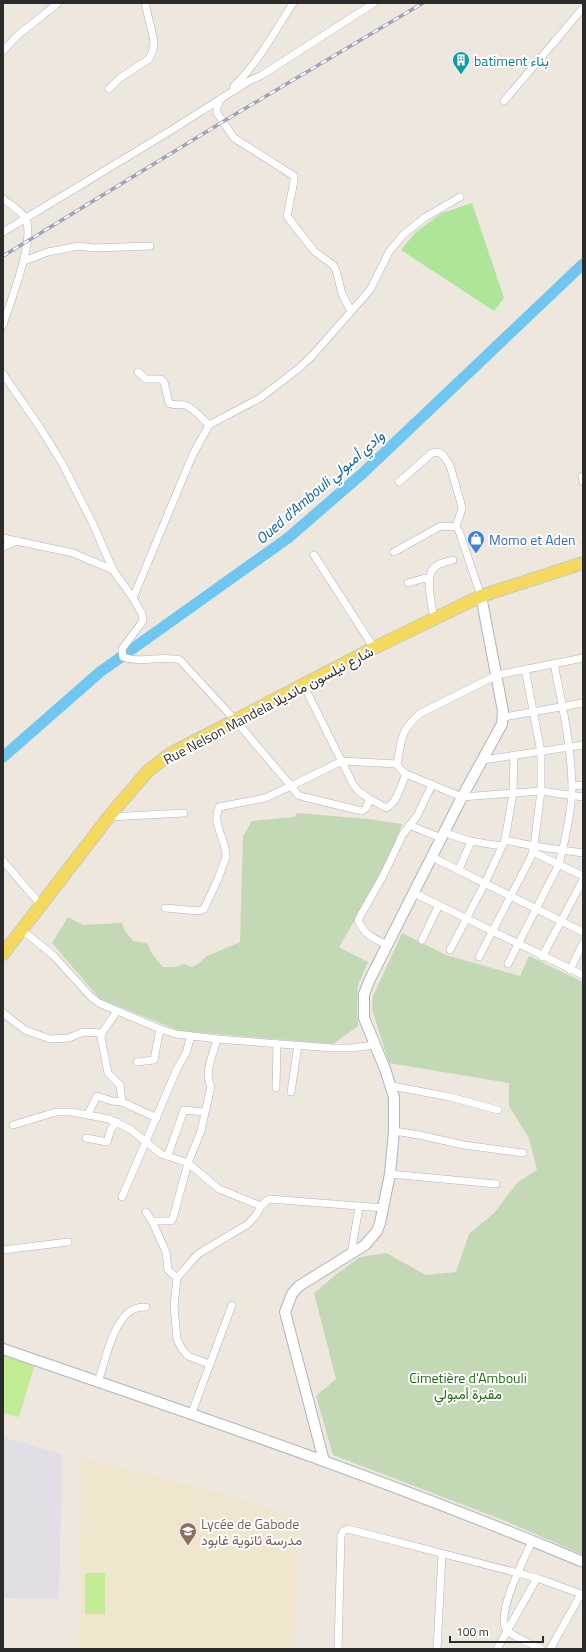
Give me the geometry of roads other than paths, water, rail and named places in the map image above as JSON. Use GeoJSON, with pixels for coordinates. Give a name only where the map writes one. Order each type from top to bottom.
{"type":"FeatureCollection","features":[{"type":"Feature","properties":{"kind":"main road","name":"Rue Nelson Mandela شارع نيلسون مانديلا"},"geometry":{"type":"LineString","coordinates":[[3,954],[109,817],[148,771],[170,754],[303,684],[481,596],[583,563]]}},
{"type":"Feature","properties":{"kind":"street"},"geometry":{"type":"LineString","coordinates":[[3,51],[18,35],[58,3]]}},
{"type":"Feature","properties":{"kind":"street"},"geometry":{"type":"LineString","coordinates":[[109,89],[120,78],[149,59],[153,50],[154,41],[145,3]]}},
{"type":"Feature","properties":{"kind":"street"},"geometry":{"type":"LineString","coordinates":[[293,3],[274,34],[241,79],[221,98],[217,107],[217,113],[234,138],[294,176],[287,216],[314,251],[333,265],[336,270],[342,294],[351,311]]}},
{"type":"Feature","properties":{"kind":"street"},"geometry":{"type":"LineString","coordinates":[[3,232],[135,153],[249,81],[268,72],[374,3]]}},
{"type":"Feature","properties":{"kind":"street"},"geometry":{"type":"LineString","coordinates":[[504,101],[583,8]]}},
{"type":"Feature","properties":{"kind":"street"},"geometry":{"type":"LineString","coordinates":[[133,598],[193,454],[208,425],[260,398],[298,369],[311,357],[370,290],[389,252],[403,235],[424,218],[460,197]]}},
{"type":"Feature","properties":{"kind":"street"},"geometry":{"type":"LineString","coordinates":[[3,199],[18,210],[25,218],[29,229],[24,261],[3,325]]}},
{"type":"Feature","properties":{"kind":"street"},"geometry":{"type":"LineString","coordinates":[[24,261],[48,252],[79,246],[94,248],[150,246]]}},
{"type":"Feature","properties":{"kind":"street"},"geometry":{"type":"LineString","coordinates":[[138,372],[146,379],[161,379],[164,382],[169,403],[173,405],[184,405],[190,407],[208,425]]}},
{"type":"Feature","properties":{"kind":"street"},"geometry":{"type":"LineString","coordinates":[[3,374],[39,426],[62,463],[93,524],[113,570],[133,598],[142,614],[143,620],[122,649],[123,657],[133,661],[168,657],[180,660],[235,720],[291,786],[294,792],[304,797],[362,811],[366,808],[370,799]]}},
{"type":"Feature","properties":{"kind":"street"},"geometry":{"type":"LineString","coordinates":[[399,482],[432,453],[438,452],[444,456],[450,466],[462,508],[456,527]]}},
{"type":"Feature","properties":{"kind":"street"},"geometry":{"type":"LineString","coordinates":[[394,552],[441,526],[456,527]]}},
{"type":"Feature","properties":{"kind":"street"},"geometry":{"type":"LineString","coordinates":[[324,1461],[285,1312],[292,1294],[299,1286],[365,1245],[377,1231],[384,1208],[390,1174],[394,1131],[394,1097],[392,1086],[364,1018],[364,994],[387,945],[462,797],[484,760],[504,717],[481,596],[459,531],[456,527]]}},
{"type":"Feature","properties":{"kind":"street"},"geometry":{"type":"LineString","coordinates":[[3,538],[73,553],[113,570]]}},
{"type":"Feature","properties":{"kind":"street"},"geometry":{"type":"LineString","coordinates":[[3,546],[17,541]]}},
{"type":"Feature","properties":{"kind":"street"},"geometry":{"type":"LineString","coordinates":[[314,555],[374,648]]}},
{"type":"Feature","properties":{"kind":"street"},"geometry":{"type":"LineString","coordinates":[[434,618],[428,580],[433,568],[453,560]]}},
{"type":"Feature","properties":{"kind":"street"},"geometry":{"type":"LineString","coordinates":[[408,583],[425,578],[428,580]]}},
{"type":"Feature","properties":{"kind":"street"},"geometry":{"type":"LineString","coordinates":[[583,658],[497,675],[421,713],[410,722],[403,733],[397,764],[406,774],[462,797],[541,791],[583,797]]}},
{"type":"Feature","properties":{"kind":"street"},"geometry":{"type":"LineString","coordinates":[[508,964],[559,864],[563,849],[572,786],[569,747],[554,664]]}},
{"type":"Feature","properties":{"kind":"street"},"geometry":{"type":"LineString","coordinates":[[479,957],[534,849],[541,791],[541,752],[525,669]]}},
{"type":"Feature","properties":{"kind":"street"},"geometry":{"type":"LineString","coordinates":[[303,684],[353,784],[358,791],[386,808],[391,806],[406,774]]}},
{"type":"Feature","properties":{"kind":"street"},"geometry":{"type":"LineString","coordinates":[[504,717],[583,703]]}},
{"type":"Feature","properties":{"kind":"street"},"geometry":{"type":"LineString","coordinates":[[484,760],[583,745]]}},
{"type":"Feature","properties":{"kind":"street"},"geometry":{"type":"LineString","coordinates":[[450,950],[504,843],[512,792],[514,755]]}},
{"type":"Feature","properties":{"kind":"street"},"geometry":{"type":"LineString","coordinates":[[165,908],[204,909],[218,879],[226,857],[226,851],[216,821],[219,807],[265,798],[342,761],[397,764]]}},
{"type":"Feature","properties":{"kind":"street"},"geometry":{"type":"LineString","coordinates":[[387,945],[370,937],[360,927],[358,920],[383,876],[396,847],[416,816],[432,785]]}},
{"type":"Feature","properties":{"kind":"street"},"geometry":{"type":"LineString","coordinates":[[572,786],[583,785]]}},
{"type":"Feature","properties":{"kind":"street"},"geometry":{"type":"LineString","coordinates":[[109,817],[184,813]]}},
{"type":"Feature","properties":{"kind":"street"},"geometry":{"type":"LineString","coordinates":[[409,825],[472,842],[504,843],[534,849],[563,849],[583,853]]}},
{"type":"Feature","properties":{"kind":"street"},"geometry":{"type":"LineString","coordinates":[[459,869],[472,842]]}},
{"type":"Feature","properties":{"kind":"street"},"geometry":{"type":"LineString","coordinates":[[534,849],[583,876]]}},
{"type":"Feature","properties":{"kind":"street"},"geometry":{"type":"LineString","coordinates":[[432,857],[459,869],[583,932]]}},
{"type":"Feature","properties":{"kind":"street"},"geometry":{"type":"LineString","coordinates":[[3,861],[41,905]]}},
{"type":"Feature","properties":{"kind":"street"},"geometry":{"type":"LineString","coordinates":[[542,957],[562,922],[583,880]]}},
{"type":"Feature","properties":{"kind":"street"},"geometry":{"type":"LineString","coordinates":[[414,893],[542,957],[583,975]]}},
{"type":"Feature","properties":{"kind":"street"},"geometry":{"type":"LineString","coordinates":[[422,940],[439,905]]}},
{"type":"Feature","properties":{"kind":"street"},"geometry":{"type":"LineString","coordinates":[[22,930],[53,955],[91,997],[99,1003],[160,1029],[191,1036],[277,1044],[332,1048],[352,1048],[375,1045]]}},
{"type":"Feature","properties":{"kind":"street"},"geometry":{"type":"LineString","coordinates":[[570,970],[583,943]]}},
{"type":"Feature","properties":{"kind":"street"},"geometry":{"type":"LineString","coordinates":[[117,1010],[102,1033],[104,1058],[108,1073],[120,1085],[122,1102]]}},
{"type":"Feature","properties":{"kind":"street"},"geometry":{"type":"LineString","coordinates":[[3,1013],[25,1030],[50,1039],[69,1038],[83,1032],[102,1033]]}},
{"type":"Feature","properties":{"kind":"street"},"geometry":{"type":"LineString","coordinates":[[137,1062],[154,1060],[160,1029]]}},
{"type":"Feature","properties":{"kind":"street"},"geometry":{"type":"LineString","coordinates":[[122,1197],[145,1140],[157,1118],[177,1069],[186,1053],[191,1036]]}},
{"type":"Feature","properties":{"kind":"street"},"geometry":{"type":"LineString","coordinates":[[152,1221],[168,1222],[173,1218],[188,1163],[201,1131],[211,1086],[208,1081],[208,1074],[217,1039]]}},
{"type":"Feature","properties":{"kind":"street"},"geometry":{"type":"LineString","coordinates":[[276,1088],[277,1044]]}},
{"type":"Feature","properties":{"kind":"street"},"geometry":{"type":"LineString","coordinates":[[291,1092],[298,1045]]}},
{"type":"Feature","properties":{"kind":"street"},"geometry":{"type":"LineString","coordinates":[[392,1086],[450,1097],[498,1110]]}},
{"type":"Feature","properties":{"kind":"street"},"geometry":{"type":"LineString","coordinates":[[88,1114],[97,1096],[112,1101],[122,1102],[157,1118]]}},
{"type":"Feature","properties":{"kind":"street"},"geometry":{"type":"LineString","coordinates":[[168,1155],[184,1110],[204,1112]]}},
{"type":"Feature","properties":{"kind":"street"},"geometry":{"type":"LineString","coordinates":[[13,1125],[32,1118],[56,1112],[88,1114],[117,1122],[130,1129],[161,1154],[168,1155],[188,1163],[219,1189],[261,1206]]}},
{"type":"Feature","properties":{"kind":"street"},"geometry":{"type":"LineString","coordinates":[[86,1138],[107,1142],[112,1129],[117,1122]]}},
{"type":"Feature","properties":{"kind":"street"},"geometry":{"type":"LineString","coordinates":[[394,1131],[464,1145],[523,1153]]}},
{"type":"Feature","properties":{"kind":"street"},"geometry":{"type":"LineString","coordinates":[[390,1174],[496,1184]]}},
{"type":"Feature","properties":{"kind":"street"},"geometry":{"type":"LineString","coordinates":[[209,1364],[188,1356],[182,1349],[177,1339],[174,1306],[177,1278],[198,1254],[248,1224],[256,1215],[261,1206],[269,1199],[384,1208]]}},
{"type":"Feature","properties":{"kind":"street"},"geometry":{"type":"LineString","coordinates":[[351,1254],[359,1206]]}},
{"type":"Feature","properties":{"kind":"street"},"geometry":{"type":"LineString","coordinates":[[146,1212],[152,1221],[166,1252],[168,1270],[177,1278]]}},
{"type":"Feature","properties":{"kind":"street"},"geometry":{"type":"LineString","coordinates":[[3,1250],[68,1242]]}},
{"type":"Feature","properties":{"kind":"street"},"geometry":{"type":"LineString","coordinates":[[191,1414],[232,1305]]}},
{"type":"Feature","properties":{"kind":"street"},"geometry":{"type":"LineString","coordinates":[[98,1382],[116,1328],[121,1320],[137,1307],[146,1307]]}},
{"type":"Feature","properties":{"kind":"street"},"geometry":{"type":"LineString","coordinates":[[3,1349],[324,1461],[583,1562]]}},
{"type":"Feature","properties":{"kind":"street"},"geometry":{"type":"LineString","coordinates":[[338,1649],[341,1536],[343,1531],[348,1529],[537,1578],[582,1595],[550,1649]]}},
{"type":"Feature","properties":{"kind":"street"},"geometry":{"type":"LineString","coordinates":[[532,1541],[517,1573],[509,1597],[504,1623],[508,1631],[541,1649]]}},
{"type":"Feature","properties":{"kind":"street"},"geometry":{"type":"LineString","coordinates":[[437,1649],[442,1554]]}},
{"type":"Feature","properties":{"kind":"street"},"geometry":{"type":"LineString","coordinates":[[497,1649],[537,1578]]}},
{"type":"Feature","properties":{"kind":"waterway","name":"Oued d'Ambouli وادي أمبولي"},"geometry":{"type":"LineString","coordinates":[[3,757],[100,672],[288,538],[363,473],[583,264]]}},
{"type":"Feature","properties":{"kind":"railway"},"geometry":{"type":"LineString","coordinates":[[3,256],[229,118],[423,3]]}},
{"type":"Feature","properties":{"kind":"place","name":"batiment بناء"},"geometry":{"type":"Point","coordinates":[461,75]}},
{"type":"Feature","properties":{"kind":"place","name":"Momo et Aden"},"geometry":{"type":"Point","coordinates":[476,554]}},
{"type":"Feature","properties":{"kind":"place","name":"Lycée de Gabode مدرسة ثانوية غابود"},"geometry":{"type":"Point","coordinates":[188,1546]}},
{"type":"Feature","properties":{"kind":"park label","name":"Cimetière d'Ambouli مقبرة أمبولي"},"geometry":{"type":"Point","coordinates":[468,1386]}}]}
